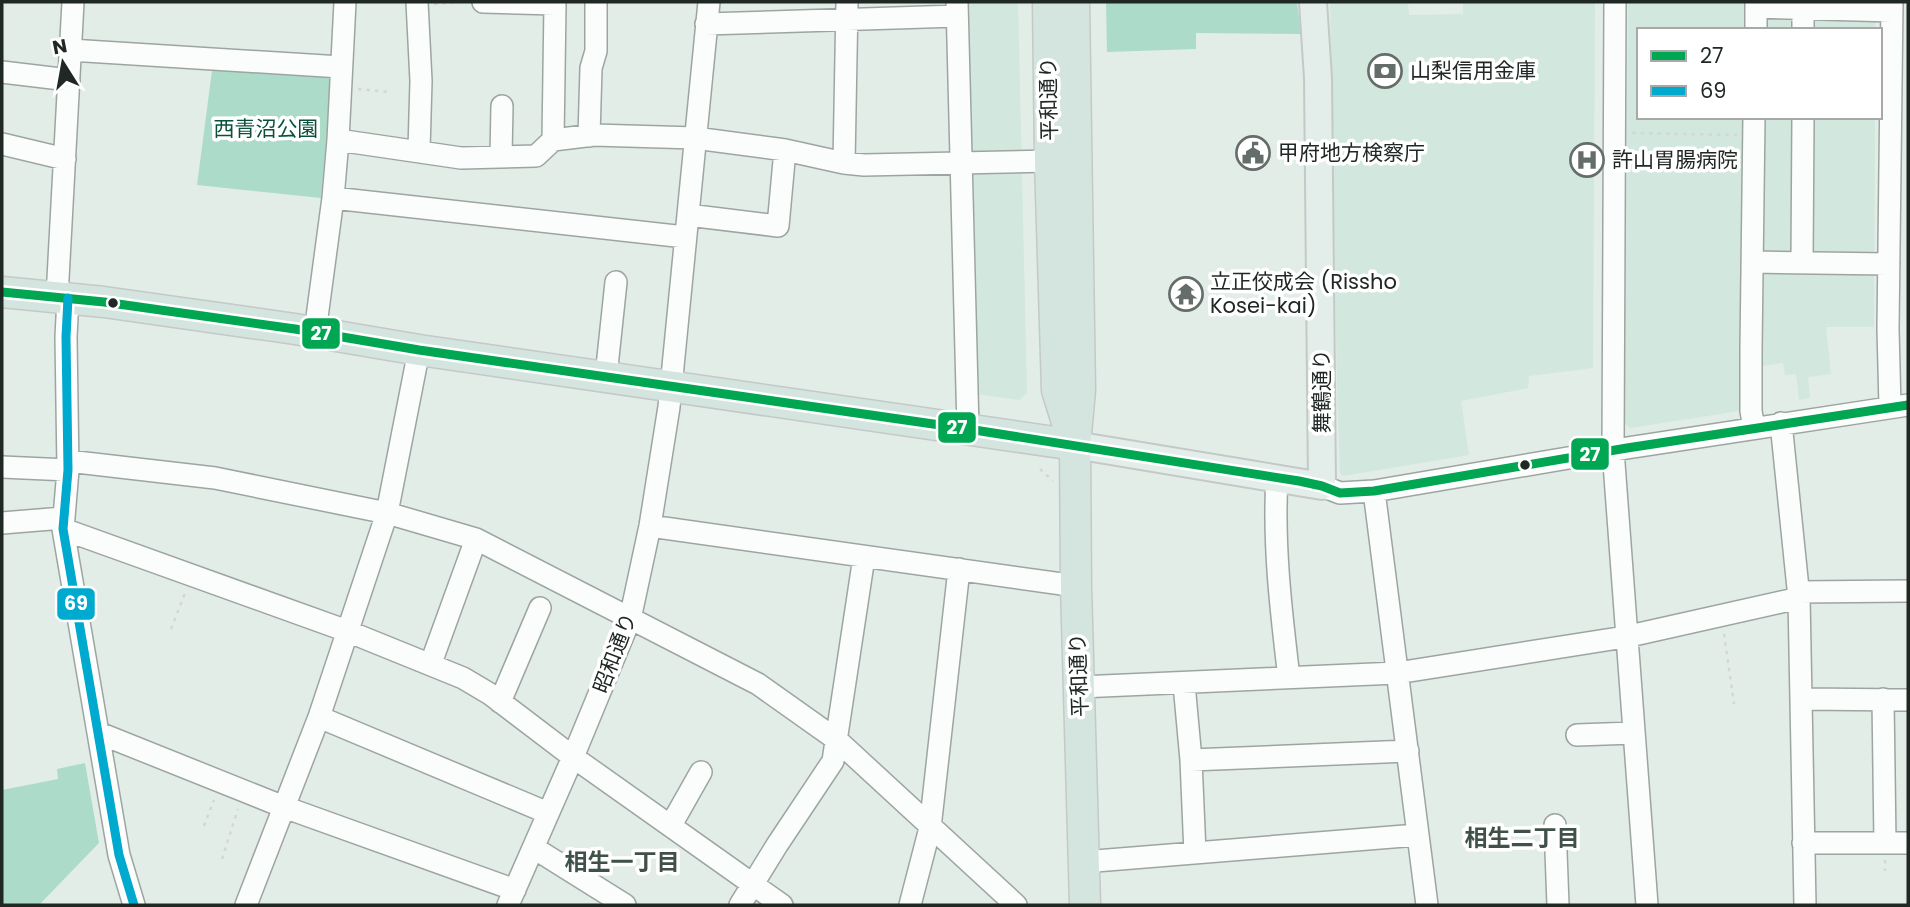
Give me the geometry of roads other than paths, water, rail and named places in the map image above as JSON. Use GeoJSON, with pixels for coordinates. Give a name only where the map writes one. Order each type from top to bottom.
{"type":"FeatureCollection","features":[{"type":"Feature","properties":{"kind":"highway","name":"平和通り"},"geometry":{"type":"LineString","coordinates":[[1048,2],[1057,390],[1075,445]]}},
{"type":"Feature","properties":{"kind":"highway","name":"平和通り"},"geometry":{"type":"LineString","coordinates":[[1074,2],[1080,390],[1075,445],[1076,586],[1085,905]]}},
{"type":"Feature","properties":{"kind":"highway"},"geometry":{"type":"LineString","coordinates":[[2,297],[62,298],[315,332],[1075,445]]}},
{"type":"Feature","properties":{"kind":"main road","name":"舞鶴通り"},"geometry":{"type":"LineString","coordinates":[[1313,2],[1318,78],[1322,486]]}},
{"type":"Feature","properties":{"kind":"main road"},"geometry":{"type":"LineString","coordinates":[[1075,445],[1322,486]]}},
{"type":"Feature","properties":{"kind":"street"},"geometry":{"type":"LineString","coordinates":[[73,2],[65,159],[62,298],[66,337],[68,466],[63,524],[119,855],[130,903]]}},
{"type":"Feature","properties":{"kind":"street"},"geometry":{"type":"LineString","coordinates":[[315,332],[333,198],[345,2]]}},
{"type":"Feature","properties":{"kind":"street"},"geometry":{"type":"LineString","coordinates":[[483,2],[554,3],[553,140]]}},
{"type":"Feature","properties":{"kind":"street"},"geometry":{"type":"LineString","coordinates":[[589,136],[591,68],[596,51],[596,2]]}},
{"type":"Feature","properties":{"kind":"street","name":"昭和通り"},"geometry":{"type":"LineString","coordinates":[[512,898],[630,619],[650,526],[671,386],[709,2]]}},
{"type":"Feature","properties":{"kind":"street"},"geometry":{"type":"LineString","coordinates":[[1615,2],[1613,450],[1647,905]]}},
{"type":"Feature","properties":{"kind":"street"},"geometry":{"type":"LineString","coordinates":[[417,3],[421,81],[419,150]]}},
{"type":"Feature","properties":{"kind":"street"},"geometry":{"type":"LineString","coordinates":[[1322,486],[1340,493],[1374,491],[1613,450],[1899,406],[1888,381],[1895,255],[1892,6],[1803,8],[1756,4],[1756,28]]}},
{"type":"Feature","properties":{"kind":"street"},"geometry":{"type":"LineString","coordinates":[[1803,8],[1803,28]]}},
{"type":"Feature","properties":{"kind":"street"},"geometry":{"type":"LineString","coordinates":[[706,24],[847,11],[957,9],[968,429]]}},
{"type":"Feature","properties":{"kind":"street"},"geometry":{"type":"LineString","coordinates":[[844,163],[847,11]]}},
{"type":"Feature","properties":{"kind":"street"},"geometry":{"type":"LineString","coordinates":[[70,50],[341,78]]}},
{"type":"Feature","properties":{"kind":"street"},"geometry":{"type":"LineString","coordinates":[[4,69],[69,80]]}},
{"type":"Feature","properties":{"kind":"street"},"geometry":{"type":"LineString","coordinates":[[501,156],[502,107]]}},
{"type":"Feature","properties":{"kind":"street"},"geometry":{"type":"LineString","coordinates":[[1802,262],[1803,119]]}},
{"type":"Feature","properties":{"kind":"street"},"geometry":{"type":"LineString","coordinates":[[1754,126],[1751,411],[1754,428]]}},
{"type":"Feature","properties":{"kind":"street"},"geometry":{"type":"LineString","coordinates":[[338,141],[419,150],[461,158],[537,156],[553,140],[589,136],[695,138],[785,149],[844,163],[961,164],[1050,160]]}},
{"type":"Feature","properties":{"kind":"street"},"geometry":{"type":"LineString","coordinates":[[2,144],[65,159]]}},
{"type":"Feature","properties":{"kind":"street"},"geometry":{"type":"LineString","coordinates":[[688,215],[778,226],[785,149]]}},
{"type":"Feature","properties":{"kind":"street"},"geometry":{"type":"LineString","coordinates":[[333,198],[685,237]]}},
{"type":"Feature","properties":{"kind":"street"},"geometry":{"type":"LineString","coordinates":[[1752,262],[1802,262],[1895,255]]}},
{"type":"Feature","properties":{"kind":"street"},"geometry":{"type":"LineString","coordinates":[[606,376],[616,282]]}},
{"type":"Feature","properties":{"kind":"street"},"geometry":{"type":"LineString","coordinates":[[246,905],[319,716],[387,513],[419,349]]}},
{"type":"Feature","properties":{"kind":"street"},"geometry":{"type":"LineString","coordinates":[[1782,424],[1798,595],[1805,905]]}},
{"type":"Feature","properties":{"kind":"street"},"geometry":{"type":"LineString","coordinates":[[2,467],[68,466],[215,478],[387,513],[476,539],[758,684],[836,740],[1016,905]]}},
{"type":"Feature","properties":{"kind":"street"},"geometry":{"type":"LineString","coordinates":[[1277,477],[1275,527],[1289,678]]}},
{"type":"Feature","properties":{"kind":"street"},"geometry":{"type":"LineString","coordinates":[[1374,491],[1427,905]]}},
{"type":"Feature","properties":{"kind":"street"},"geometry":{"type":"LineString","coordinates":[[2,523],[63,524],[192,575],[431,663],[463,678],[782,905]]}},
{"type":"Feature","properties":{"kind":"street"},"geometry":{"type":"LineString","coordinates":[[650,526],[1076,586]]}},
{"type":"Feature","properties":{"kind":"street"},"geometry":{"type":"LineString","coordinates":[[431,663],[476,539]]}},
{"type":"Feature","properties":{"kind":"street"},"geometry":{"type":"LineString","coordinates":[[740,905],[832,761],[864,557]]}},
{"type":"Feature","properties":{"kind":"street"},"geometry":{"type":"LineString","coordinates":[[910,905],[930,828],[959,569]]}},
{"type":"Feature","properties":{"kind":"street"},"geometry":{"type":"LineString","coordinates":[[1080,687],[1397,673],[1625,636],[1798,595],[1908,591]]}},
{"type":"Feature","properties":{"kind":"street"},"geometry":{"type":"LineString","coordinates":[[500,702],[540,608]]}},
{"type":"Feature","properties":{"kind":"street"},"geometry":{"type":"LineString","coordinates":[[1184,684],[1195,853]]}},
{"type":"Feature","properties":{"kind":"street"},"geometry":{"type":"LineString","coordinates":[[1802,699],[1908,700]]}},
{"type":"Feature","properties":{"kind":"street"},"geometry":{"type":"LineString","coordinates":[[1883,699],[1885,843]]}},
{"type":"Feature","properties":{"kind":"street"},"geometry":{"type":"LineString","coordinates":[[319,716],[548,813]]}},
{"type":"Feature","properties":{"kind":"street"},"geometry":{"type":"LineString","coordinates":[[99,733],[512,898]]}},
{"type":"Feature","properties":{"kind":"street"},"geometry":{"type":"LineString","coordinates":[[1577,735],[1633,733]]}},
{"type":"Feature","properties":{"kind":"street"},"geometry":{"type":"LineString","coordinates":[[1191,760],[1408,751]]}},
{"type":"Feature","properties":{"kind":"street"},"geometry":{"type":"LineString","coordinates":[[671,825],[701,772]]}},
{"type":"Feature","properties":{"kind":"street"},"geometry":{"type":"LineString","coordinates":[[1555,825],[1558,905]]}},
{"type":"Feature","properties":{"kind":"street"},"geometry":{"type":"LineString","coordinates":[[1083,862],[1418,835]]}},
{"type":"Feature","properties":{"kind":"street"},"geometry":{"type":"LineString","coordinates":[[1803,843],[1908,843]]}},
{"type":"Feature","properties":{"kind":"street"},"geometry":{"type":"LineString","coordinates":[[534,848],[625,905]]}},
{"type":"Feature","properties":{"kind":"place","name":"山梨信用金庫"},"geometry":{"type":"Point","coordinates":[1385,71]}},
{"type":"Feature","properties":{"kind":"place","name":"甲府地方検察庁"},"geometry":{"type":"Point","coordinates":[1253,153]}},
{"type":"Feature","properties":{"kind":"place","name":"許山胃腸病院"},"geometry":{"type":"Point","coordinates":[1587,160]}},
{"type":"Feature","properties":{"kind":"place","name":"立正佼成会 (Rissho Kosei-kai)"},"geometry":{"type":"Point","coordinates":[1186,294]}},
{"type":"Feature","properties":{"kind":"district","name":"相生二丁目"},"geometry":{"type":"Point","coordinates":[1522,838]}},
{"type":"Feature","properties":{"kind":"district","name":"相生一丁目"},"geometry":{"type":"Point","coordinates":[622,862]}},
{"type":"Feature","properties":{"kind":"park label","name":"西青沼公園"},"geometry":{"type":"Point","coordinates":[266,129]}}]}
